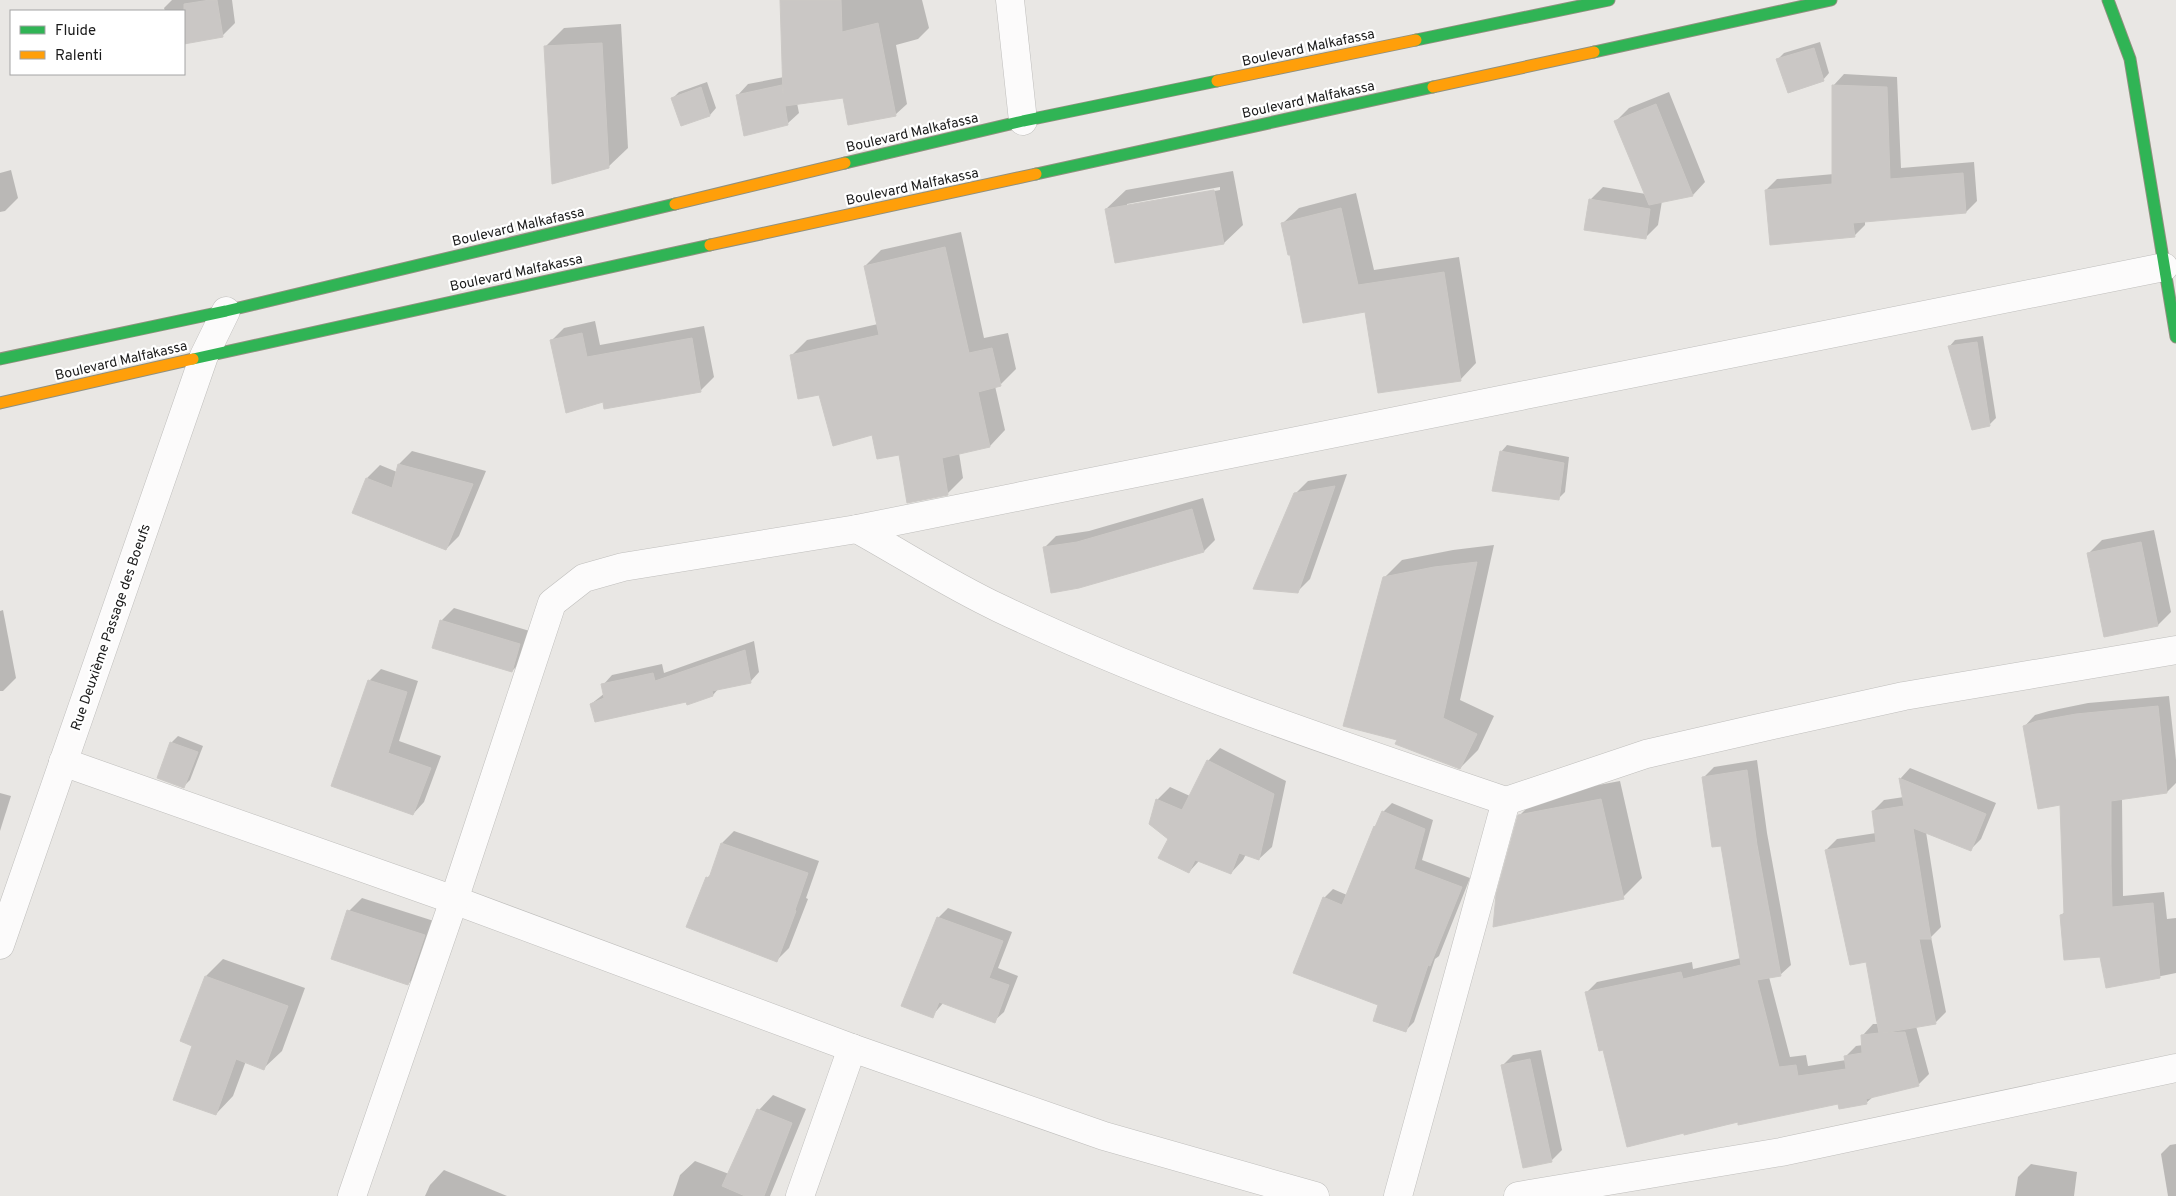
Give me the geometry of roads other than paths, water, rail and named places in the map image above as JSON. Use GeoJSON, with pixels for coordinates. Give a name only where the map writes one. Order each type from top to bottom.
{"type":"FeatureCollection","features":[{"type":"Feature","properties":{"kind":"main road","name":"Boulevard Malkafassa"},"geometry":{"type":"LineString","coordinates":[[226,311],[1023,120],[1609,0]]}},
{"type":"Feature","properties":{"kind":"main road","name":"Boulevard Malfakassa"},"geometry":{"type":"LineString","coordinates":[[0,403],[204,356],[1831,0]]}},
{"type":"Feature","properties":{"kind":"main road"},"geometry":{"type":"LineString","coordinates":[[2108,0],[2130,59],[2176,337]]}},
{"type":"Feature","properties":{"kind":"main road","name":"Boulevard Malfakassa"},"geometry":{"type":"LineString","coordinates":[[0,359],[226,311]]}},
{"type":"Feature","properties":{"kind":"street"},"geometry":{"type":"LineString","coordinates":[[1010,0],[1023,120]]}},
{"type":"Feature","properties":{"kind":"street"},"geometry":{"type":"LineString","coordinates":[[352,1196],[454,900],[552,603],[584,578],[624,567],[857,529],[2164,268]]}},
{"type":"Feature","properties":{"kind":"street","name":"Rue Deuxième Passage des Boeufs"},"geometry":{"type":"LineString","coordinates":[[0,945],[204,356],[226,311]]}},
{"type":"Feature","properties":{"kind":"street"},"geometry":{"type":"LineString","coordinates":[[857,529],[997,607],[1188,690],[1289,728],[1506,801],[1646,754],[1755,729],[1904,696],[2176,650]]}},
{"type":"Feature","properties":{"kind":"street"},"geometry":{"type":"LineString","coordinates":[[63,762],[454,900],[852,1048],[1104,1136],[1316,1196]]}},
{"type":"Feature","properties":{"kind":"street"},"geometry":{"type":"LineString","coordinates":[[1398,1196],[1506,801]]}},
{"type":"Feature","properties":{"kind":"street"},"geometry":{"type":"LineString","coordinates":[[800,1196],[852,1048]]}},
{"type":"Feature","properties":{"kind":"street"},"geometry":{"type":"LineString","coordinates":[[1518,1196],[1780,1152],[2176,1068]]}}]}
